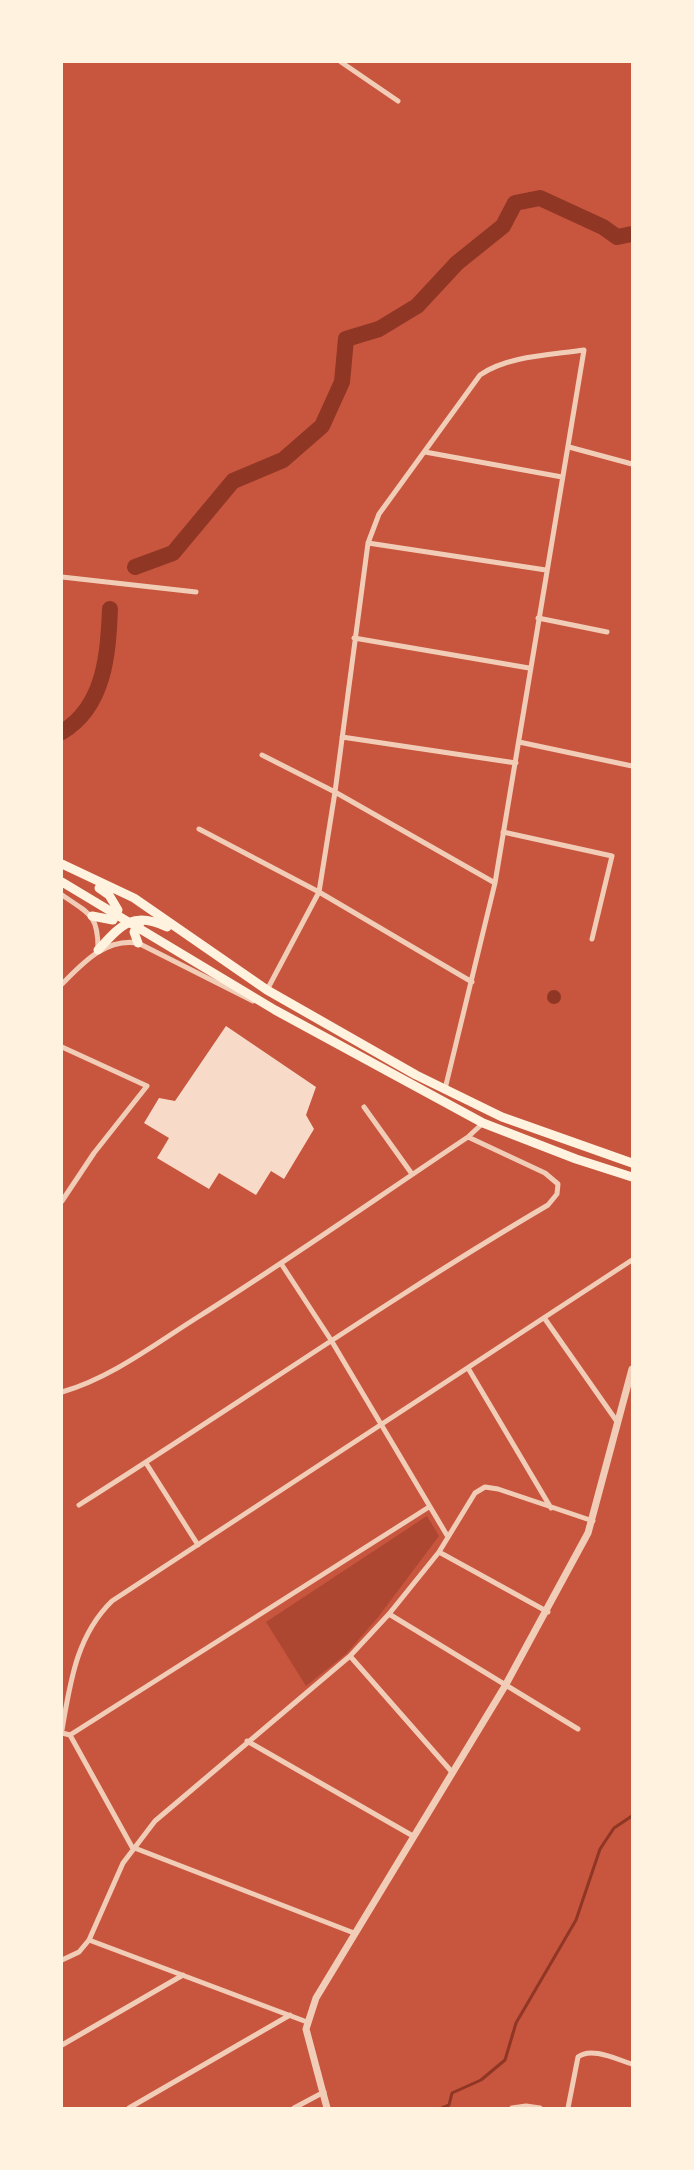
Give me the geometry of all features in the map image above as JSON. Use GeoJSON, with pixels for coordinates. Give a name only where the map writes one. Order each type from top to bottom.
{"type":"FeatureCollection","features":[{"type":"Feature","properties":{"kind":"main road"},"geometry":{"type":"LineString","coordinates":[[62,864],[109,895],[117,904],[118,910],[113,920],[92,916]]}},
{"type":"Feature","properties":{"kind":"main road"},"geometry":{"type":"LineString","coordinates":[[62,864],[134,898],[267,990],[445,1089],[502,1117],[633,1163]]}},
{"type":"Feature","properties":{"kind":"main road"},"geometry":{"type":"LineString","coordinates":[[62,882],[264,1003],[483,1123],[576,1159],[633,1177]]}},
{"type":"Feature","properties":{"kind":"main road"},"geometry":{"type":"LineString","coordinates":[[98,950],[130,921],[144,919],[153,919],[194,940]]}},
{"type":"Feature","properties":{"kind":"main road"},"geometry":{"type":"LineString","coordinates":[[138,943],[134,932],[144,919]]}},
{"type":"Feature","properties":{"kind":"street"},"geometry":{"type":"LineString","coordinates":[[341,62],[398,101]]}},
{"type":"Feature","properties":{"kind":"street"},"geometry":{"type":"LineString","coordinates":[[267,990],[319,892],[335,792],[368,543],[379,514],[480,375],[490,368],[584,350],[529,668],[516,763],[495,883],[445,1089]]}},
{"type":"Feature","properties":{"kind":"street"},"geometry":{"type":"LineString","coordinates":[[569,447],[633,464]]}},
{"type":"Feature","properties":{"kind":"street"},"geometry":{"type":"LineString","coordinates":[[424,452],[562,477]]}},
{"type":"Feature","properties":{"kind":"street"},"geometry":{"type":"LineString","coordinates":[[368,543],[546,570]]}},
{"type":"Feature","properties":{"kind":"street"},"geometry":{"type":"LineString","coordinates":[[62,577],[196,592]]}},
{"type":"Feature","properties":{"kind":"street"},"geometry":{"type":"LineString","coordinates":[[538,618],[607,632]]}},
{"type":"Feature","properties":{"kind":"street"},"geometry":{"type":"LineString","coordinates":[[354,638],[529,668]]}},
{"type":"Feature","properties":{"kind":"street"},"geometry":{"type":"LineString","coordinates":[[342,736],[516,763]]}},
{"type":"Feature","properties":{"kind":"street"},"geometry":{"type":"LineString","coordinates":[[519,742],[633,766]]}},
{"type":"Feature","properties":{"kind":"street"},"geometry":{"type":"LineString","coordinates":[[262,755],[335,792],[495,883]]}},
{"type":"Feature","properties":{"kind":"street"},"geometry":{"type":"LineString","coordinates":[[199,829],[319,892],[472,982]]}},
{"type":"Feature","properties":{"kind":"street"},"geometry":{"type":"LineString","coordinates":[[503,832],[612,856],[592,939]]}},
{"type":"Feature","properties":{"kind":"street"},"geometry":{"type":"LineString","coordinates":[[62,895],[92,916],[97,924],[98,950]]}},
{"type":"Feature","properties":{"kind":"street"},"geometry":{"type":"LineString","coordinates":[[62,984],[98,950],[127,941],[138,943],[225,988],[264,1003]]}},
{"type":"Feature","properties":{"kind":"street"},"geometry":{"type":"LineString","coordinates":[[62,1047],[147,1086],[94,1153],[62,1201]]}},
{"type":"Feature","properties":{"kind":"street"},"geometry":{"type":"LineString","coordinates":[[364,1107],[412,1174]]}},
{"type":"Feature","properties":{"kind":"street"},"geometry":{"type":"LineString","coordinates":[[62,1392],[81,1386],[135,1357],[282,1264],[468,1137],[483,1123]]}},
{"type":"Feature","properties":{"kind":"street"},"geometry":{"type":"LineString","coordinates":[[79,1506],[331,1340],[548,1204],[557,1194],[558,1184],[544,1173],[468,1137]]}},
{"type":"Feature","properties":{"kind":"street"},"geometry":{"type":"LineString","coordinates":[[354,1933],[132,1847],[70,1735],[62,1732],[74,1666],[86,1637],[98,1617],[112,1601],[633,1260]]}},
{"type":"Feature","properties":{"kind":"street"},"geometry":{"type":"LineString","coordinates":[[282,1264],[331,1340],[448,1537]]}},
{"type":"Feature","properties":{"kind":"street"},"geometry":{"type":"LineString","coordinates":[[545,1319],[620,1425]]}},
{"type":"Feature","properties":{"kind":"street"},"geometry":{"type":"LineString","coordinates":[[468,1368],[551,1508]]}},
{"type":"Feature","properties":{"kind":"street"},"geometry":{"type":"LineString","coordinates":[[327,2109],[324,2091],[308,2044],[306,2022],[316,1998],[354,1933],[548,1612],[593,1521],[633,1370]]}},
{"type":"Feature","properties":{"kind":"street"},"geometry":{"type":"LineString","coordinates":[[146,1463],[198,1545]]}},
{"type":"Feature","properties":{"kind":"street"},"geometry":{"type":"LineString","coordinates":[[62,1960],[79,1952],[89,1940],[132,1847],[160,1816],[350,1656],[389,1614],[439,1551],[475,1493],[485,1487],[593,1521]]}},
{"type":"Feature","properties":{"kind":"street"},"geometry":{"type":"LineString","coordinates":[[70,1735],[429,1507]]}},
{"type":"Feature","properties":{"kind":"street"},"geometry":{"type":"LineString","coordinates":[[439,1551],[548,1612]]}},
{"type":"Feature","properties":{"kind":"street"},"geometry":{"type":"LineString","coordinates":[[389,1614],[578,1729]]}},
{"type":"Feature","properties":{"kind":"street"},"geometry":{"type":"LineString","coordinates":[[350,1656],[451,1771]]}},
{"type":"Feature","properties":{"kind":"street"},"geometry":{"type":"LineString","coordinates":[[247,1741],[413,1836]]}},
{"type":"Feature","properties":{"kind":"street"},"geometry":{"type":"LineString","coordinates":[[89,1940],[306,2022]]}},
{"type":"Feature","properties":{"kind":"street"},"geometry":{"type":"LineString","coordinates":[[62,2044],[183,1975]]}},
{"type":"Feature","properties":{"kind":"street"},"geometry":{"type":"LineString","coordinates":[[129,2109],[290,2015]]}},
{"type":"Feature","properties":{"kind":"street"},"geometry":{"type":"LineString","coordinates":[[568,2109],[578,2057],[582,2054],[592,2053],[633,2064]]}},
{"type":"Feature","properties":{"kind":"street"},"geometry":{"type":"LineString","coordinates":[[294,2109],[324,2091]]}},
{"type":"Feature","properties":{"kind":"street"},"geometry":{"type":"LineString","coordinates":[[512,2109],[526,2106],[540,2109]]}},
{"type":"Feature","properties":{"kind":"shaded area"},"geometry":{"type":"Polygon","coordinates":[[[551,990],[557,990],[561,997],[557,1004],[551,1004],[547,1000],[547,994],[551,990]]]}},
{"type":"Feature","properties":{"kind":"shaded area"},"geometry":{"type":"Polygon","coordinates":[[[427,1516],[439,1536],[379,1616],[346,1654],[306,1686],[266,1622],[427,1516]]]}},
{"type":"Feature","properties":{"kind":"building"},"geometry":{"type":"Polygon","coordinates":[[[226,1026],[316,1087],[306,1115],[314,1129],[284,1179],[271,1171],[256,1195],[219,1173],[209,1189],[157,1158],[169,1138],[144,1123],[159,1098],[175,1101],[226,1026]]]}},
{"type":"Feature","properties":{"kind":"waterway"},"geometry":{"type":"LineString","coordinates":[[135,567],[173,553],[233,481],[283,460],[322,426],[342,382],[346,339],[379,329],[417,306],[457,263],[503,226],[515,203],[540,198],[603,227],[617,237],[632,234]]}},
{"type":"Feature","properties":{"kind":"waterway"},"geometry":{"type":"LineString","coordinates":[[62,732],[76,721],[96,694],[108,644],[110,609]]}},
{"type":"Feature","properties":{"kind":"waterway"},"geometry":{"type":"LineString","coordinates":[[442,2108],[449,2105],[452,2093],[481,2080],[505,2060],[516,2023],[576,1920],[600,1849],[614,1828],[632,1816]]}}]}
